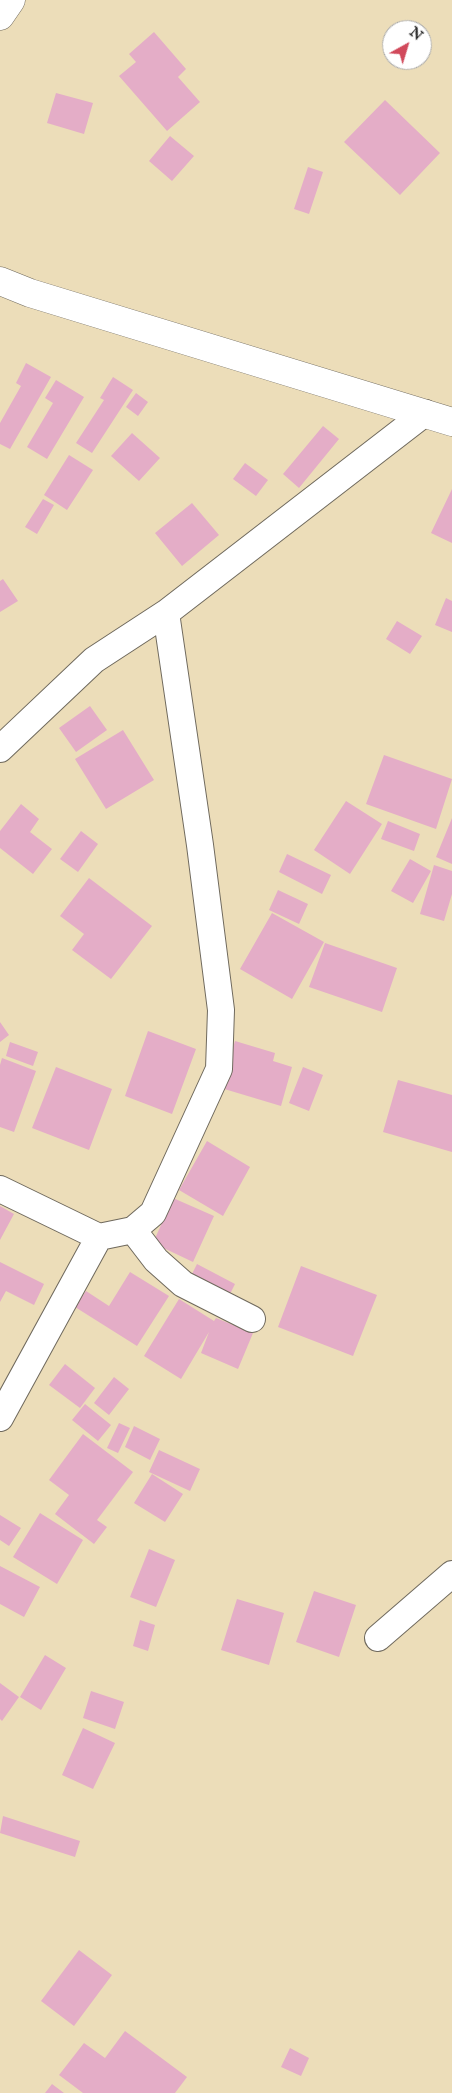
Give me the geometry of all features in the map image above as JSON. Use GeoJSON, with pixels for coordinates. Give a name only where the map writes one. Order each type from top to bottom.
{"type":"FeatureCollection","features":[{"type":"Feature","properties":{"kind":"street"},"geometry":{"type":"LineString","coordinates":[[0,16],[11,0]]}},
{"type":"Feature","properties":{"kind":"street"},"geometry":{"type":"LineString","coordinates":[[0,281],[30,293],[452,422]]}},
{"type":"Feature","properties":{"kind":"street"},"geometry":{"type":"LineString","coordinates":[[0,749],[94,660],[166,613],[425,414]]}},
{"type":"Feature","properties":{"kind":"street"},"geometry":{"type":"LineString","coordinates":[[0,1189],[99,1238],[133,1230],[153,1213],[219,1069],[221,1010],[200,845],[166,613]]}},
{"type":"Feature","properties":{"kind":"street"},"geometry":{"type":"LineString","coordinates":[[133,1230],[156,1260],[183,1284],[252,1319]]}},
{"type":"Feature","properties":{"kind":"street"},"geometry":{"type":"LineString","coordinates":[[0,1418],[99,1238]]}},
{"type":"Feature","properties":{"kind":"street"},"geometry":{"type":"LineString","coordinates":[[378,1638],[452,1574]]}},
{"type":"Feature","properties":{"kind":"building"},"geometry":{"type":"Polygon","coordinates":[[[154,32],[186,69],[178,77],[200,102],[167,131],[119,76],[136,62],[129,54],[154,32]]]}},
{"type":"Feature","properties":{"kind":"building"},"geometry":{"type":"Polygon","coordinates":[[[56,93],[93,103],[84,134],[47,123],[56,93]]]}},
{"type":"Feature","properties":{"kind":"building"},"geometry":{"type":"Polygon","coordinates":[[[385,100],[440,153],[400,195],[344,142],[385,100]]]}},
{"type":"Feature","properties":{"kind":"building"},"geometry":{"type":"Polygon","coordinates":[[[170,136],[194,156],[172,181],[149,161],[170,136]]]}},
{"type":"Feature","properties":{"kind":"building"},"geometry":{"type":"Polygon","coordinates":[[[308,167],[323,172],[309,214],[294,209],[308,167]]]}},
{"type":"Feature","properties":{"kind":"building"},"geometry":{"type":"Polygon","coordinates":[[[26,363],[51,377],[10,449],[0,444],[0,423],[21,386],[16,383],[26,363]]]}},
{"type":"Feature","properties":{"kind":"building"},"geometry":{"type":"Polygon","coordinates":[[[113,377],[133,390],[92,453],[76,443],[104,400],[100,398],[113,377]]]}},
{"type":"Feature","properties":{"kind":"building"},"geometry":{"type":"Polygon","coordinates":[[[56,380],[84,397],[47,459],[27,447],[53,403],[45,398],[56,380]]]}},
{"type":"Feature","properties":{"kind":"building"},"geometry":{"type":"Polygon","coordinates":[[[136,393],[148,402],[138,416],[126,407],[136,393]]]}},
{"type":"Feature","properties":{"kind":"building"},"geometry":{"type":"Polygon","coordinates":[[[323,426],[339,439],[299,488],[283,474],[323,426]]]}},
{"type":"Feature","properties":{"kind":"building"},"geometry":{"type":"Polygon","coordinates":[[[132,433],[160,458],[139,481],[111,456],[132,433]]]}},
{"type":"Feature","properties":{"kind":"building"},"geometry":{"type":"Polygon","coordinates":[[[69,455],[93,470],[67,510],[44,495],[69,455]]]}},
{"type":"Feature","properties":{"kind":"building"},"geometry":{"type":"Polygon","coordinates":[[[245,463],[268,480],[256,496],[233,479],[245,463]]]}},
{"type":"Feature","properties":{"kind":"building"},"geometry":{"type":"Polygon","coordinates":[[[452,489],[452,543],[431,533],[452,489]]]}},
{"type":"Feature","properties":{"kind":"building"},"geometry":{"type":"Polygon","coordinates":[[[43,499],[54,505],[37,534],[25,527],[43,499]]]}},
{"type":"Feature","properties":{"kind":"building"},"geometry":{"type":"Polygon","coordinates":[[[192,503],[219,535],[182,566],[155,533],[192,503]]]}},
{"type":"Feature","properties":{"kind":"building"},"geometry":{"type":"Polygon","coordinates":[[[3,579],[18,601],[0,612],[0,581],[3,579]]]}},
{"type":"Feature","properties":{"kind":"building"},"geometry":{"type":"Polygon","coordinates":[[[446,598],[452,601],[452,632],[435,625],[446,598]]]}},
{"type":"Feature","properties":{"kind":"building"},"geometry":{"type":"Polygon","coordinates":[[[397,621],[422,636],[410,654],[386,639],[397,621]]]}},
{"type":"Feature","properties":{"kind":"building"},"geometry":{"type":"Polygon","coordinates":[[[90,706],[107,730],[76,752],[59,728],[90,706]]]}},
{"type":"Feature","properties":{"kind":"building"},"geometry":{"type":"Polygon","coordinates":[[[123,730],[154,780],[106,809],[75,759],[123,730]]]}},
{"type":"Feature","properties":{"kind":"building"},"geometry":{"type":"Polygon","coordinates":[[[384,755],[452,779],[436,829],[366,804],[384,755]]]}},
{"type":"Feature","properties":{"kind":"building"},"geometry":{"type":"Polygon","coordinates":[[[346,801],[382,824],[350,874],[314,850],[346,801]]]}},
{"type":"Feature","properties":{"kind":"building"},"geometry":{"type":"Polygon","coordinates":[[[21,804],[39,819],[30,832],[52,849],[33,874],[0,848],[0,831],[21,804]]]}},
{"type":"Feature","properties":{"kind":"building"},"geometry":{"type":"Polygon","coordinates":[[[452,818],[452,864],[436,857],[452,818]]]}},
{"type":"Feature","properties":{"kind":"building"},"geometry":{"type":"Polygon","coordinates":[[[388,821],[420,834],[414,851],[381,839],[388,821]]]}},
{"type":"Feature","properties":{"kind":"building"},"geometry":{"type":"Polygon","coordinates":[[[81,831],[98,844],[78,872],[60,859],[81,831]]]}},
{"type":"Feature","properties":{"kind":"building"},"geometry":{"type":"Polygon","coordinates":[[[287,854],[331,875],[322,894],[279,872],[287,854]]]}},
{"type":"Feature","properties":{"kind":"building"},"geometry":{"type":"Polygon","coordinates":[[[410,859],[431,871],[413,903],[391,891],[410,859]]]}},
{"type":"Feature","properties":{"kind":"building"},"geometry":{"type":"Polygon","coordinates":[[[434,865],[452,871],[452,894],[444,921],[420,914],[434,865]]]}},
{"type":"Feature","properties":{"kind":"building"},"geometry":{"type":"Polygon","coordinates":[[[89,878],[152,926],[111,979],[72,950],[84,934],[60,916],[89,878]]]}},
{"type":"Feature","properties":{"kind":"building"},"geometry":{"type":"Polygon","coordinates":[[[278,890],[308,904],[299,924],[269,910],[278,890]]]}},
{"type":"Feature","properties":{"kind":"building"},"geometry":{"type":"Polygon","coordinates":[[[272,913],[324,942],[292,999],[240,969],[272,913]]]}},
{"type":"Feature","properties":{"kind":"building"},"geometry":{"type":"Polygon","coordinates":[[[325,943],[397,968],[382,1012],[309,987],[325,943]]]}},
{"type":"Feature","properties":{"kind":"building"},"geometry":{"type":"Polygon","coordinates":[[[0,1022],[9,1035],[0,1042],[0,1022]]]}},
{"type":"Feature","properties":{"kind":"building"},"geometry":{"type":"Polygon","coordinates":[[[148,1031],[196,1049],[172,1114],[125,1096],[148,1031]]]}},
{"type":"Feature","properties":{"kind":"building"},"geometry":{"type":"Polygon","coordinates":[[[235,1041],[275,1053],[273,1061],[292,1067],[281,1106],[221,1088],[235,1041]]]}},
{"type":"Feature","properties":{"kind":"building"},"geometry":{"type":"Polygon","coordinates":[[[10,1042],[38,1052],[33,1066],[6,1056],[10,1042]]]}},
{"type":"Feature","properties":{"kind":"building"},"geometry":{"type":"Polygon","coordinates":[[[2,1058],[36,1071],[14,1132],[0,1127],[0,1065],[2,1058]]]}},
{"type":"Feature","properties":{"kind":"building"},"geometry":{"type":"Polygon","coordinates":[[[56,1067],[112,1089],[89,1150],[32,1128],[56,1067]]]}},
{"type":"Feature","properties":{"kind":"building"},"geometry":{"type":"Polygon","coordinates":[[[303,1067],[323,1075],[309,1111],[289,1103],[303,1067]]]}},
{"type":"Feature","properties":{"kind":"building"},"geometry":{"type":"Polygon","coordinates":[[[398,1080],[452,1095],[452,1152],[383,1132],[398,1080]]]}},
{"type":"Feature","properties":{"kind":"building"},"geometry":{"type":"Polygon","coordinates":[[[207,1141],[250,1167],[223,1216],[179,1190],[207,1141]]]}},
{"type":"Feature","properties":{"kind":"building"},"geometry":{"type":"Polygon","coordinates":[[[173,1198],[214,1216],[193,1262],[153,1243],[173,1198]]]}},
{"type":"Feature","properties":{"kind":"building"},"geometry":{"type":"Polygon","coordinates":[[[0,1206],[14,1214],[0,1240],[0,1206]]]}},
{"type":"Feature","properties":{"kind":"building"},"geometry":{"type":"Polygon","coordinates":[[[0,1262],[44,1284],[34,1305],[6,1291],[0,1302],[0,1262]]]}},
{"type":"Feature","properties":{"kind":"building"},"geometry":{"type":"Polygon","coordinates":[[[197,1264],[235,1284],[227,1300],[189,1280],[197,1264]]]}},
{"type":"Feature","properties":{"kind":"building"},"geometry":{"type":"Polygon","coordinates":[[[301,1266],[377,1295],[353,1356],[278,1327],[301,1266]]]}},
{"type":"Feature","properties":{"kind":"building"},"geometry":{"type":"Polygon","coordinates":[[[130,1272],[169,1296],[137,1346],[75,1307],[86,1291],[109,1306],[130,1272]]]}},
{"type":"Feature","properties":{"kind":"building"},"geometry":{"type":"Polygon","coordinates":[[[179,1299],[214,1321],[216,1318],[253,1333],[238,1369],[201,1353],[209,1332],[181,1379],[144,1356],[179,1299]]]}},
{"type":"Feature","properties":{"kind":"building"},"geometry":{"type":"Polygon","coordinates":[[[65,1364],[95,1388],[80,1408],[49,1385],[65,1364]]]}},
{"type":"Feature","properties":{"kind":"building"},"geometry":{"type":"Polygon","coordinates":[[[114,1377],[129,1389],[109,1415],[94,1403],[114,1377]]]}},
{"type":"Feature","properties":{"kind":"building"},"geometry":{"type":"Polygon","coordinates":[[[85,1404],[111,1425],[98,1441],[72,1420],[85,1404]]]}},
{"type":"Feature","properties":{"kind":"building"},"geometry":{"type":"Polygon","coordinates":[[[119,1423],[130,1428],[118,1453],[107,1448],[119,1423]]]}},
{"type":"Feature","properties":{"kind":"building"},"geometry":{"type":"Polygon","coordinates":[[[134,1426],[160,1439],[150,1460],[125,1447],[134,1426]]]}},
{"type":"Feature","properties":{"kind":"building"},"geometry":{"type":"Polygon","coordinates":[[[83,1434],[133,1472],[97,1520],[107,1527],[94,1544],[55,1514],[69,1495],[49,1480],[83,1434]]]}},
{"type":"Feature","properties":{"kind":"building"},"geometry":{"type":"Polygon","coordinates":[[[159,1450],[200,1469],[190,1491],[149,1472],[159,1450]]]}},
{"type":"Feature","properties":{"kind":"building"},"geometry":{"type":"Polygon","coordinates":[[[152,1474],[183,1494],[165,1522],[134,1503],[152,1474]]]}},
{"type":"Feature","properties":{"kind":"building"},"geometry":{"type":"Polygon","coordinates":[[[40,1513],[83,1540],[57,1584],[13,1557],[40,1513]]]}},
{"type":"Feature","properties":{"kind":"building"},"geometry":{"type":"Polygon","coordinates":[[[0,1515],[21,1528],[9,1546],[0,1540],[0,1515]]]}},
{"type":"Feature","properties":{"kind":"building"},"geometry":{"type":"Polygon","coordinates":[[[149,1549],[175,1560],[156,1607],[130,1597],[149,1549]]]}},
{"type":"Feature","properties":{"kind":"building"},"geometry":{"type":"Polygon","coordinates":[[[0,1566],[40,1587],[24,1617],[0,1604],[0,1566]]]}},
{"type":"Feature","properties":{"kind":"building"},"geometry":{"type":"Polygon","coordinates":[[[314,1591],[356,1605],[339,1657],[296,1642],[314,1591]]]}},
{"type":"Feature","properties":{"kind":"building"},"geometry":{"type":"Polygon","coordinates":[[[237,1599],[284,1613],[269,1665],[221,1650],[237,1599]]]}},
{"type":"Feature","properties":{"kind":"building"},"geometry":{"type":"Polygon","coordinates":[[[140,1620],[155,1625],[148,1651],[133,1646],[140,1620]]]}},
{"type":"Feature","properties":{"kind":"building"},"geometry":{"type":"Polygon","coordinates":[[[45,1655],[66,1668],[41,1710],[20,1697],[45,1655]]]}},
{"type":"Feature","properties":{"kind":"building"},"geometry":{"type":"Polygon","coordinates":[[[0,1683],[19,1697],[2,1721],[0,1719],[0,1683]]]}},
{"type":"Feature","properties":{"kind":"building"},"geometry":{"type":"Polygon","coordinates":[[[91,1691],[124,1702],[115,1729],[83,1718],[91,1691]]]}},
{"type":"Feature","properties":{"kind":"building"},"geometry":{"type":"Polygon","coordinates":[[[83,1728],[115,1743],[93,1789],[62,1775],[83,1728]]]}},
{"type":"Feature","properties":{"kind":"building"},"geometry":{"type":"Polygon","coordinates":[[[3,1816],[80,1841],[75,1857],[0,1833],[3,1816]]]}},
{"type":"Feature","properties":{"kind":"building"},"geometry":{"type":"Polygon","coordinates":[[[79,1950],[112,1975],[74,2026],[41,2001],[79,1950]]]}},
{"type":"Feature","properties":{"kind":"building"},"geometry":{"type":"Polygon","coordinates":[[[125,2031],[187,2077],[175,2093],[83,2093],[59,2075],[84,2043],[105,2058],[125,2031]]]}},
{"type":"Feature","properties":{"kind":"building"},"geometry":{"type":"Polygon","coordinates":[[[290,2048],[309,2058],[301,2076],[281,2067],[290,2048]]]}},
{"type":"Feature","properties":{"kind":"building"},"geometry":{"type":"Polygon","coordinates":[[[52,2084],[64,2093],[45,2093],[52,2084]]]}}]}
